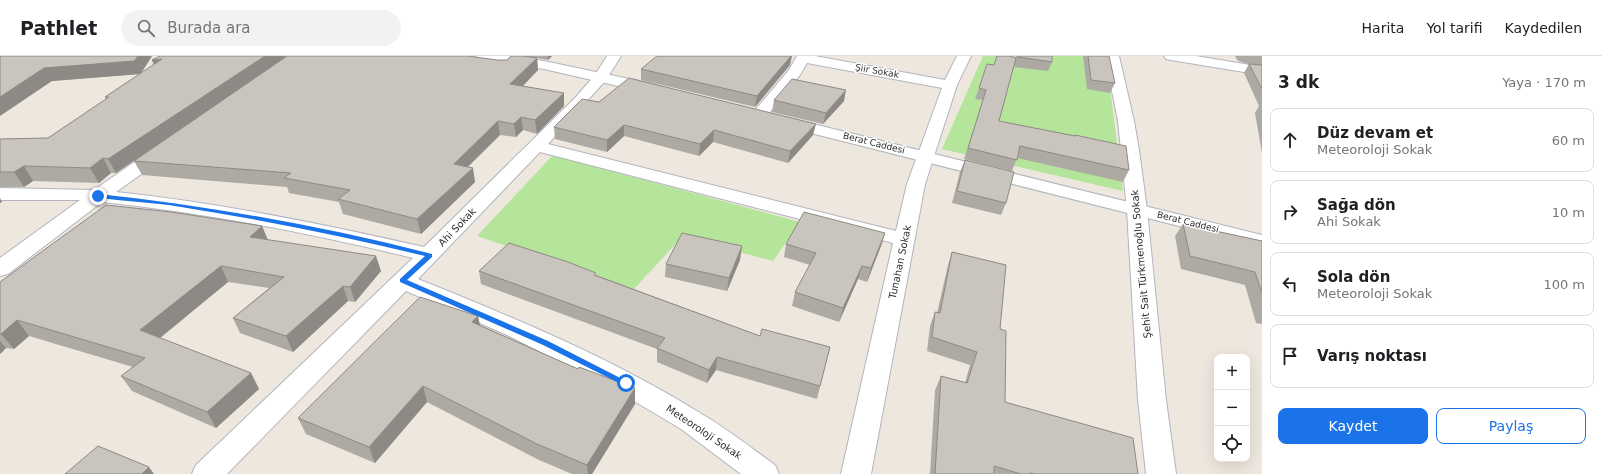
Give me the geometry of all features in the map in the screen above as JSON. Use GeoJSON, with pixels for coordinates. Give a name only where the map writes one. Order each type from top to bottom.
{"type":"FeatureCollection","features":[{"type":"Feature","properties":{"kind":"street"},"geometry":{"type":"LineString","coordinates":[[483,56],[544,65],[669,93]]}},
{"type":"Feature","properties":{"kind":"street","name":"Ahi Sokak"},"geometry":{"type":"LineString","coordinates":[[207,474],[403,281],[536,146],[601,77],[614,56]]}},
{"type":"Feature","properties":{"kind":"street","name":"Tunahan Sokak"},"geometry":{"type":"LineString","coordinates":[[856,474],[916,184],[924,156],[950,84],[964,56]]}},
{"type":"Feature","properties":{"kind":"street","name":"Şehit Sait Türkmenoğlu Sokak"},"geometry":{"type":"LineString","coordinates":[[1112,56],[1126,121],[1137,210],[1152,400],[1160,474]]}},
{"type":"Feature","properties":{"kind":"street"},"geometry":{"type":"LineString","coordinates":[[1170,56],[1262,71]]}},
{"type":"Feature","properties":{"kind":"street","name":"Şiir Sokak"},"geometry":{"type":"LineString","coordinates":[[803,57],[950,84]]}},
{"type":"Feature","properties":{"kind":"street","name":"Berat Caddesi"},"geometry":{"type":"LineString","coordinates":[[803,57],[795,72],[752,113],[1262,241]]}},
{"type":"Feature","properties":{"kind":"street"},"geometry":{"type":"LineString","coordinates":[[0,269],[98,196],[176,142]]}},
{"type":"Feature","properties":{"kind":"street"},"geometry":{"type":"LineString","coordinates":[[536,146],[905,240]]}},
{"type":"Feature","properties":{"kind":"street"},"geometry":{"type":"LineString","coordinates":[[0,194],[98,196],[178,205],[275,221],[429,255]]}},
{"type":"Feature","properties":{"kind":"street","name":"Meteoroloji Sokak"},"geometry":{"type":"LineString","coordinates":[[403,281],[546,343],[626,383],[691,421],[764,474]]}},
{"type":"Feature","properties":{"kind":"green space"},"geometry":{"type":"Polygon","coordinates":[[[983,56],[1106,56],[1123,191],[942,149],[983,56]]]}},
{"type":"Feature","properties":{"kind":"green space"},"geometry":{"type":"Polygon","coordinates":[[[553,155],[800,222],[773,261],[682,237],[634,289],[477,236],[553,155]]]}},
{"type":"Feature","properties":{"kind":"building"},"geometry":{"type":"Polygon","coordinates":[[[0,56],[138,56],[134,61],[44,68],[0,97],[0,56]]]}},
{"type":"Feature","properties":{"kind":"building"},"geometry":{"type":"Polygon","coordinates":[[[160,56],[265,56],[108,159],[103,158],[90,168],[24,166],[14,172],[0,172],[0,139],[48,138],[109,97],[105,97],[162,59],[152,60],[160,56]]]}},
{"type":"Feature","properties":{"kind":"building"},"geometry":{"type":"Polygon","coordinates":[[[287,56],[468,56],[507,60],[511,56],[524,56],[537,58],[510,84],[564,93],[535,120],[521,117],[514,124],[498,121],[454,164],[473,168],[417,219],[338,199],[350,190],[284,178],[291,173],[134,161],[287,56]]]}},
{"type":"Feature","properties":{"kind":"building"},"geometry":{"type":"Polygon","coordinates":[[[657,56],[791,56],[757,96],[641,69],[657,56]]]}},
{"type":"Feature","properties":{"kind":"building"},"geometry":{"type":"Polygon","coordinates":[[[997,56],[1009,56],[1016,58],[999,121],[1126,146],[1129,170],[1020,146],[1017,160],[968,148],[986,90],[979,88],[987,64],[994,65],[997,56]]]}},
{"type":"Feature","properties":{"kind":"building"},"geometry":{"type":"Polygon","coordinates":[[[1052,56],[1052,62],[1018,57],[1052,56]]]}},
{"type":"Feature","properties":{"kind":"building"},"geometry":{"type":"Polygon","coordinates":[[[1088,56],[1109,56],[1115,83],[1091,80],[1088,56]]]}},
{"type":"Feature","properties":{"kind":"building"},"geometry":{"type":"Polygon","coordinates":[[[1249,64],[1262,65],[1262,89],[1249,64]]]}},
{"type":"Feature","properties":{"kind":"building"},"geometry":{"type":"Polygon","coordinates":[[[629,78],[816,124],[790,151],[714,130],[700,144],[624,125],[607,140],[554,127],[582,99],[599,102],[629,78]]]}},
{"type":"Feature","properties":{"kind":"building"},"geometry":{"type":"Polygon","coordinates":[[[792,79],[846,90],[826,113],[774,100],[792,79]]]}},
{"type":"Feature","properties":{"kind":"building"},"geometry":{"type":"Polygon","coordinates":[[[965,160],[1014,172],[1006,203],[957,191],[965,160]]]}},
{"type":"Feature","properties":{"kind":"building"},"geometry":{"type":"Polygon","coordinates":[[[106,205],[171,212],[262,226],[250,237],[376,256],[350,287],[343,286],[286,336],[233,318],[284,277],[221,266],[140,330],[251,373],[207,412],[121,376],[145,358],[17,320],[0,334],[0,282],[106,205]]]}},
{"type":"Feature","properties":{"kind":"building"},"geometry":{"type":"Polygon","coordinates":[[[804,212],[885,233],[871,268],[862,266],[843,308],[795,292],[816,253],[786,244],[804,212]]]}},
{"type":"Feature","properties":{"kind":"building"},"geometry":{"type":"Polygon","coordinates":[[[1183,224],[1262,241],[1262,293],[1255,272],[1190,256],[1183,224]]]}},
{"type":"Feature","properties":{"kind":"building"},"geometry":{"type":"Polygon","coordinates":[[[682,233],[742,246],[729,278],[666,264],[682,233]]]}},
{"type":"Feature","properties":{"kind":"building"},"geometry":{"type":"Polygon","coordinates":[[[509,243],[568,262],[596,273],[594,275],[760,336],[762,329],[830,347],[820,386],[717,357],[709,370],[657,348],[665,338],[479,271],[509,243]]]}},
{"type":"Feature","properties":{"kind":"building"},"geometry":{"type":"Polygon","coordinates":[[[952,252],[1006,265],[1000,329],[1006,331],[1005,402],[1133,438],[1138,474],[1021,474],[994,466],[994,474],[935,474],[941,376],[967,383],[977,352],[932,337],[935,312],[940,313],[952,252]]]}},
{"type":"Feature","properties":{"kind":"building"},"geometry":{"type":"Polygon","coordinates":[[[420,297],[478,316],[472,322],[578,369],[579,367],[635,388],[587,465],[537,444],[423,386],[369,447],[298,418],[420,297]]]}},
{"type":"Feature","properties":{"kind":"building"},"geometry":{"type":"Polygon","coordinates":[[[98,446],[149,467],[142,474],[65,474],[98,446]]]}},
{"type":"Feature","properties":{"kind":"route"},"geometry":{"type":"LineString","coordinates":[[98,196],[178,205],[275,221],[429,255],[403,281],[546,343],[626,383]]}}]}
